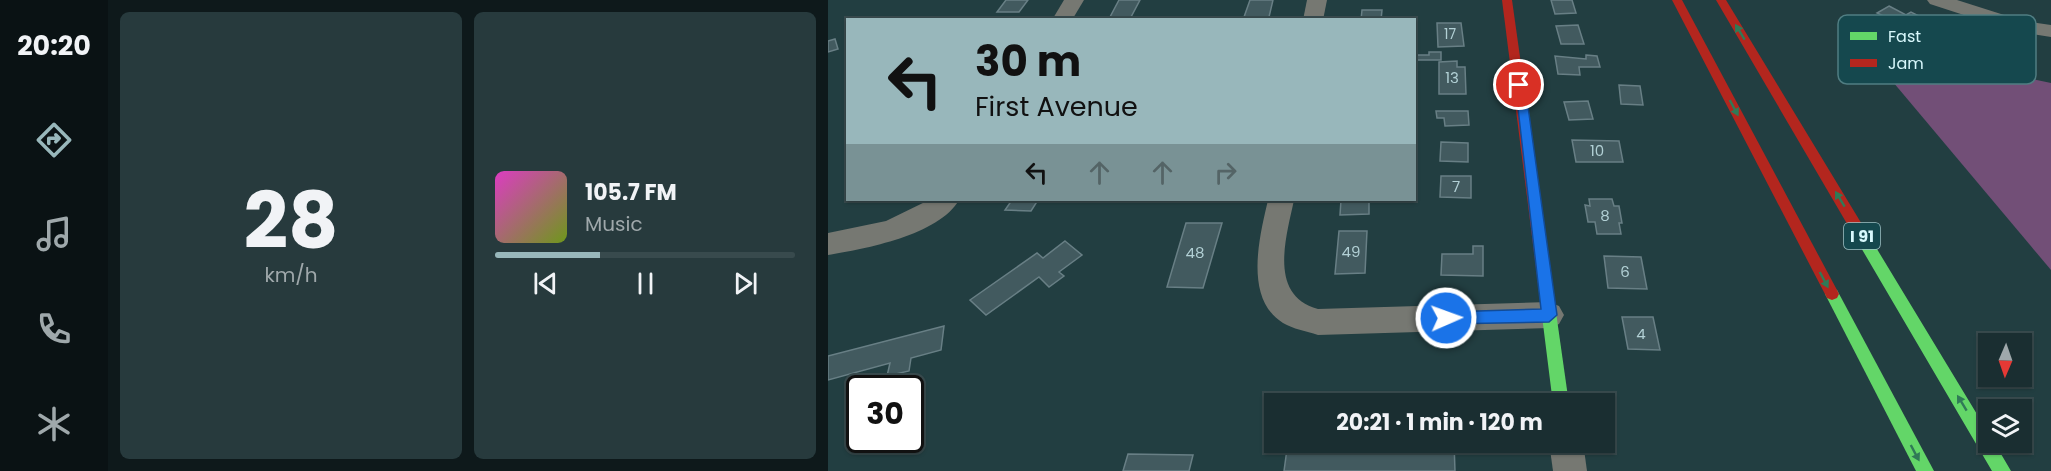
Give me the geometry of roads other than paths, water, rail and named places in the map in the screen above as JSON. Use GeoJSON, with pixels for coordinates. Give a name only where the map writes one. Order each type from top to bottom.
{"type":"FeatureCollection","features":[{"type":"Feature","properties":{"kind":"main road"},"geometry":{"type":"LineString","coordinates":[[1507,0],[1560,393]]}},
{"type":"Feature","properties":{"kind":"main road"},"geometry":{"type":"LineString","coordinates":[[1677,0],[1925,471]]}},
{"type":"Feature","properties":{"kind":"main road","name":"I 91"},"geometry":{"type":"LineString","coordinates":[[1721,0],[2002,471]]}},
{"type":"Feature","properties":{"kind":"street"},"geometry":{"type":"LineString","coordinates":[[1063,18],[1074,0]]}},
{"type":"Feature","properties":{"kind":"street"},"geometry":{"type":"LineString","coordinates":[[1313,18],[1317,0]]}},
{"type":"Feature","properties":{"kind":"street"},"geometry":{"type":"LineString","coordinates":[[1937,0],[1983,15]]}},
{"type":"Feature","properties":{"kind":"street"},"geometry":{"type":"LineString","coordinates":[[2036,29],[2051,31]]}},
{"type":"Feature","properties":{"kind":"street"},"geometry":{"type":"LineString","coordinates":[[828,244],[891,231],[939,207],[945,201]]}},
{"type":"Feature","properties":{"kind":"street"},"geometry":{"type":"LineString","coordinates":[[1281,201],[1269,262],[1274,290],[1289,312],[1318,322],[1549,315]]}},
{"type":"Feature","properties":{"kind":"street"},"geometry":{"type":"LineString","coordinates":[[1568,453],[1570,471]]}}]}
